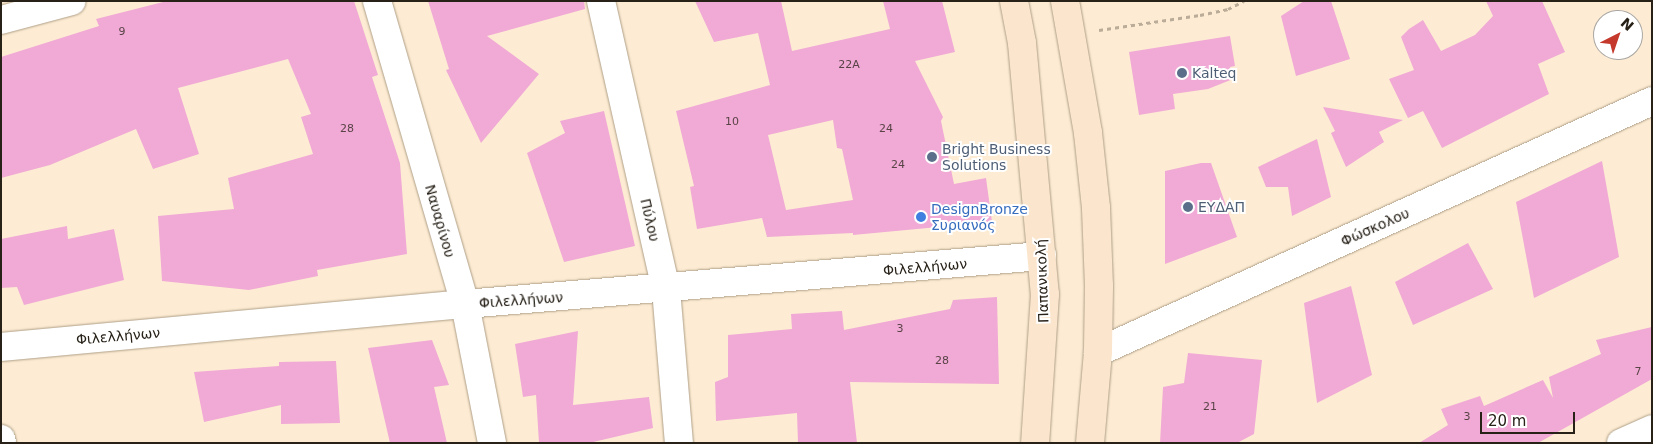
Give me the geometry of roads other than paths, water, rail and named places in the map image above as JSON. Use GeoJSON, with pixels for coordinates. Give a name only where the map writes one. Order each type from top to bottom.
{"type":"FeatureCollection","features":[{"type":"Feature","properties":{"kind":"main road","name":"Παπανικολή"},"geometry":{"type":"LineString","coordinates":[[1014,1],[1022,43],[1045,294],[1044,339],[1035,443]]}},
{"type":"Feature","properties":{"kind":"main road"},"geometry":{"type":"LineString","coordinates":[[1066,1],[1088,133],[1096,208],[1099,286],[1098,352],[1090,443]]}},
{"type":"Feature","properties":{"kind":"street"},"geometry":{"type":"LineString","coordinates":[[1,20],[72,1]]}},
{"type":"Feature","properties":{"kind":"street","name":"Ναυαρίνου"},"geometry":{"type":"LineString","coordinates":[[377,1],[464,304],[492,443]]}},
{"type":"Feature","properties":{"kind":"street","name":"Πύλου"},"geometry":{"type":"LineString","coordinates":[[600,1],[666,289],[679,443]]}},
{"type":"Feature","properties":{"kind":"street","name":"Φώσκολου"},"geometry":{"type":"LineString","coordinates":[[1098,352],[1652,101]]}},
{"type":"Feature","properties":{"kind":"street","name":"Φιλελλήνων"},"geometry":{"type":"LineString","coordinates":[[1,347],[464,304],[666,289],[1042,256]]}},
{"type":"Feature","properties":{"kind":"street"},"geometry":{"type":"LineString","coordinates":[[1620,443],[1652,429]]}},
{"type":"Feature","properties":{"kind":"place","name":"Kalteq"},"geometry":{"type":"Point","coordinates":[1182,73]}},
{"type":"Feature","properties":{"kind":"place","name":"Bright Business Solutions"},"geometry":{"type":"Point","coordinates":[932,157]}},
{"type":"Feature","properties":{"kind":"place","name":"ΕΥΔΑΠ"},"geometry":{"type":"Point","coordinates":[1188,207]}},
{"type":"Feature","properties":{"kind":"place","name":"DesignBronze Συριανός"},"geometry":{"type":"Point","coordinates":[921,217]}}]}
